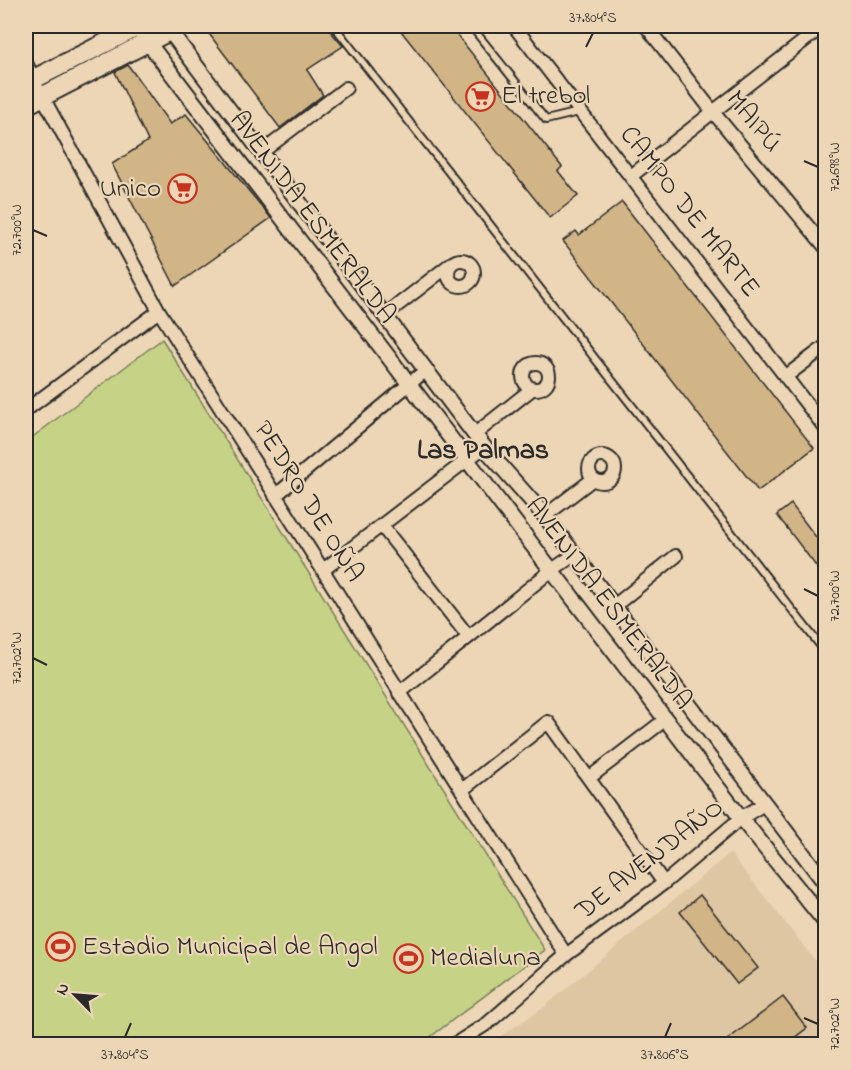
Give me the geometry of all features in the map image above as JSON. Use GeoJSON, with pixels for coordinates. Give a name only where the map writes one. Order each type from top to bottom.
{"type":"FeatureCollection","features":[{"type":"Feature","properties":{"kind":"main road"},"geometry":{"type":"LineString","coordinates":[[28,76],[141,31],[171,27]]}},
{"type":"Feature","properties":{"kind":"main road"},"geometry":{"type":"LineString","coordinates":[[34,100],[141,31]]}},
{"type":"Feature","properties":{"kind":"street","name":"CAMPO DE MARTE"},"geometry":{"type":"LineString","coordinates":[[514,26],[825,429]]}},
{"type":"Feature","properties":{"kind":"street","name":"MAIPÚ"},"geometry":{"type":"LineString","coordinates":[[646,26],[713,112],[825,248]]}},
{"type":"Feature","properties":{"kind":"street"},"geometry":{"type":"LineString","coordinates":[[631,176],[824,26]]}},
{"type":"Feature","properties":{"kind":"street","name":"AVENIDA ESMERALDA"},"geometry":{"type":"LineString","coordinates":[[171,27],[474,434],[545,516],[825,884]]}},
{"type":"Feature","properties":{"kind":"street","name":"AVENIDA ESMERALDA"},"geometry":{"type":"LineString","coordinates":[[141,31],[675,732],[825,923]]}},
{"type":"Feature","properties":{"kind":"street","name":"PEDRO DE OÑA"},"geometry":{"type":"LineString","coordinates":[[28,76],[34,100],[159,311],[566,955]]}},
{"type":"Feature","properties":{"kind":"street"},"geometry":{"type":"LineString","coordinates":[[262,152],[346,88]]}},
{"type":"Feature","properties":{"kind":"street"},"geometry":{"type":"LineString","coordinates":[[385,315],[452,263]]}},
{"type":"Feature","properties":{"kind":"street"},"geometry":{"type":"LineString","coordinates":[[26,410],[159,311]]}},
{"type":"Feature","properties":{"kind":"street"},"geometry":{"type":"LineString","coordinates":[[785,377],[825,346]]}},
{"type":"Feature","properties":{"kind":"street"},"geometry":{"type":"LineString","coordinates":[[276,496],[426,370]]}},
{"type":"Feature","properties":{"kind":"street"},"geometry":{"type":"LineString","coordinates":[[474,434],[532,389]]}},
{"type":"Feature","properties":{"kind":"street"},"geometry":{"type":"LineString","coordinates":[[323,570],[484,447]]}},
{"type":"Feature","properties":{"kind":"street"},"geometry":{"type":"LineString","coordinates":[[545,516],[593,479]]}},
{"type":"Feature","properties":{"kind":"street"},"geometry":{"type":"LineString","coordinates":[[382,526],[468,636]]}},
{"type":"Feature","properties":{"kind":"street"},"geometry":{"type":"LineString","coordinates":[[399,693],[468,636],[574,555]]}},
{"type":"Feature","properties":{"kind":"street"},"geometry":{"type":"LineString","coordinates":[[612,607],[676,556]]}},
{"type":"Feature","properties":{"kind":"street"},"geometry":{"type":"LineString","coordinates":[[652,702],[674,687]]}},
{"type":"Feature","properties":{"kind":"street"},"geometry":{"type":"LineString","coordinates":[[675,732],[697,717]]}},
{"type":"Feature","properties":{"kind":"street"},"geometry":{"type":"LineString","coordinates":[[589,778],[666,719]]}},
{"type":"Feature","properties":{"kind":"street"},"geometry":{"type":"LineString","coordinates":[[462,790],[548,722],[664,883]]}},
{"type":"Feature","properties":{"kind":"street","name":"DE AVENDAÑO"},"geometry":{"type":"LineString","coordinates":[[455,1044],[488,1023],[566,955],[664,883],[741,818],[764,804]]}},
{"type":"Feature","properties":{"kind":"lane"},"geometry":{"type":"LineString","coordinates":[[334,26],[825,653]]}},
{"type":"Feature","properties":{"kind":"lane"},"geometry":{"type":"LineString","coordinates":[[471,26],[546,120],[580,111]]}},
{"type":"Feature","properties":{"kind":"shaded area"},"geometry":{"type":"Polygon","coordinates":[[[730,853],[825,973],[825,1044],[489,1044],[543,1008],[730,853]]]}},
{"type":"Feature","properties":{"kind":"green space"},"geometry":{"type":"Polygon","coordinates":[[[162,339],[545,950],[421,1044],[26,1044],[26,442],[162,339]]]}},
{"type":"Feature","properties":{"kind":"building"},"geometry":{"type":"Polygon","coordinates":[[[218,26],[326,26],[343,46],[307,70],[323,95],[280,128],[207,31],[218,26]]]}},
{"type":"Feature","properties":{"kind":"building","name":"El trebol"},"geometry":{"type":"Polygon","coordinates":[[[397,26],[450,26],[562,167],[558,171],[578,196],[550,218],[397,26]]]}},
{"type":"Feature","properties":{"kind":"building"},"geometry":{"type":"Polygon","coordinates":[[[128,65],[170,124],[186,114],[271,218],[175,286],[112,164],[148,141],[115,72],[128,65]]]}},
{"type":"Feature","properties":{"kind":"building"},"geometry":{"type":"Polygon","coordinates":[[[622,202],[814,448],[758,491],[563,241],[576,231],[579,235],[622,202]]]}},
{"type":"Feature","properties":{"kind":"building"},"geometry":{"type":"Polygon","coordinates":[[[791,504],[825,549],[825,578],[777,515],[791,504]]]}},
{"type":"Feature","properties":{"kind":"building"},"geometry":{"type":"Polygon","coordinates":[[[700,895],[758,968],[737,984],[680,912],[700,895]]]}},
{"type":"Feature","properties":{"kind":"building"},"geometry":{"type":"Polygon","coordinates":[[[783,997],[807,1028],[786,1044],[722,1044],[783,997]]]}},
{"type":"Feature","properties":{"kind":"place","name":"El trebol"},"geometry":{"type":"Point","coordinates":[480,96]}},
{"type":"Feature","properties":{"kind":"place","name":"Unico"},"geometry":{"type":"Point","coordinates":[182,189]}},
{"type":"Feature","properties":{"kind":"place","name":"Estadio Municipal de Angol"},"geometry":{"type":"Point","coordinates":[61,947]}},
{"type":"Feature","properties":{"kind":"place","name":"Medialuna"},"geometry":{"type":"Point","coordinates":[409,958]}},
{"type":"Feature","properties":{"kind":"district","name":"Las Palmas"},"geometry":{"type":"Point","coordinates":[483,451]}}]}
